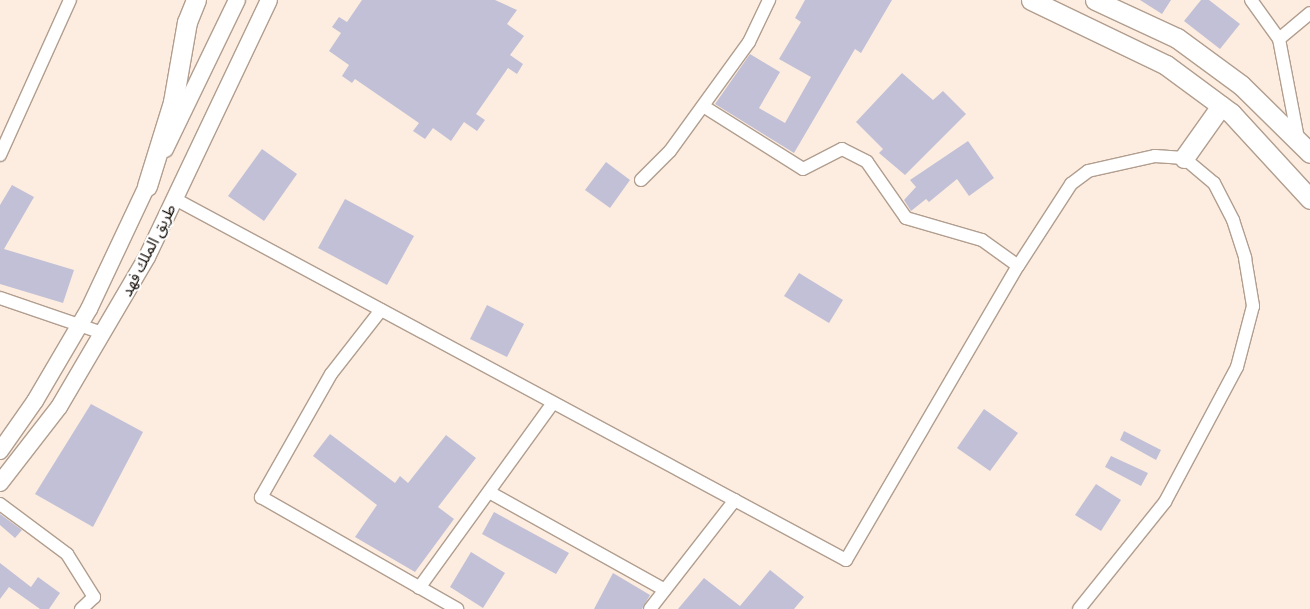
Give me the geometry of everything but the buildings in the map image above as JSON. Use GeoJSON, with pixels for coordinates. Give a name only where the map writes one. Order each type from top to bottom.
{"type":"FeatureCollection","features":[{"type":"Feature","properties":{"kind":"highway"},"geometry":{"type":"LineString","coordinates":[[147,186],[173,102],[187,22],[196,0]]}},
{"type":"Feature","properties":{"kind":"highway"},"geometry":{"type":"LineString","coordinates":[[1031,0],[1166,65],[1221,106],[1310,199]]}},
{"type":"Feature","properties":{"kind":"highway"},"geometry":{"type":"LineString","coordinates":[[1095,0],[1178,38],[1241,85],[1304,146]]}},
{"type":"Feature","properties":{"kind":"highway"},"geometry":{"type":"LineString","coordinates":[[1184,158],[1221,106]]}},
{"type":"Feature","properties":{"kind":"main road","name":"طريق الملك فهد"},"geometry":{"type":"LineString","coordinates":[[0,451],[35,401],[80,324],[237,0]]}},
{"type":"Feature","properties":{"kind":"main road","name":"طريق الملك فهد"},"geometry":{"type":"LineString","coordinates":[[0,483],[59,407],[102,333],[175,199],[268,0]]}},
{"type":"Feature","properties":{"kind":"street"},"geometry":{"type":"LineString","coordinates":[[0,155],[70,0]]}},
{"type":"Feature","properties":{"kind":"street"},"geometry":{"type":"LineString","coordinates":[[641,180],[670,151],[749,42],[769,0]]}},
{"type":"Feature","properties":{"kind":"street"},"geometry":{"type":"LineString","coordinates":[[1252,0],[1279,39],[1304,146]]}},
{"type":"Feature","properties":{"kind":"street"},"geometry":{"type":"LineString","coordinates":[[1279,39],[1310,12]]}},
{"type":"Feature","properties":{"kind":"street"},"geometry":{"type":"LineString","coordinates":[[703,106],[803,169],[842,149],[866,162],[906,218],[982,240],[1018,266]]}},
{"type":"Feature","properties":{"kind":"street"},"geometry":{"type":"LineString","coordinates":[[175,199],[846,560],[1018,266],[1071,184],[1088,171],[1155,156],[1184,158],[1214,183],[1233,220],[1245,258],[1253,306],[1237,367],[1165,502],[1079,609]]}},
{"type":"Feature","properties":{"kind":"street"},"geometry":{"type":"LineString","coordinates":[[0,298],[102,333]]}},
{"type":"Feature","properties":{"kind":"street"},"geometry":{"type":"LineString","coordinates":[[381,310],[331,374],[261,497],[457,609]]}},
{"type":"Feature","properties":{"kind":"street"},"geometry":{"type":"LineString","coordinates":[[419,588],[553,403]]}},
{"type":"Feature","properties":{"kind":"street"},"geometry":{"type":"LineString","coordinates":[[489,492],[665,590]]}},
{"type":"Feature","properties":{"kind":"street"},"geometry":{"type":"LineString","coordinates":[[650,609],[735,500]]}},
{"type":"Feature","properties":{"kind":"street"},"geometry":{"type":"LineString","coordinates":[[0,504],[67,554],[75,573],[94,597],[82,609]]}}]}
